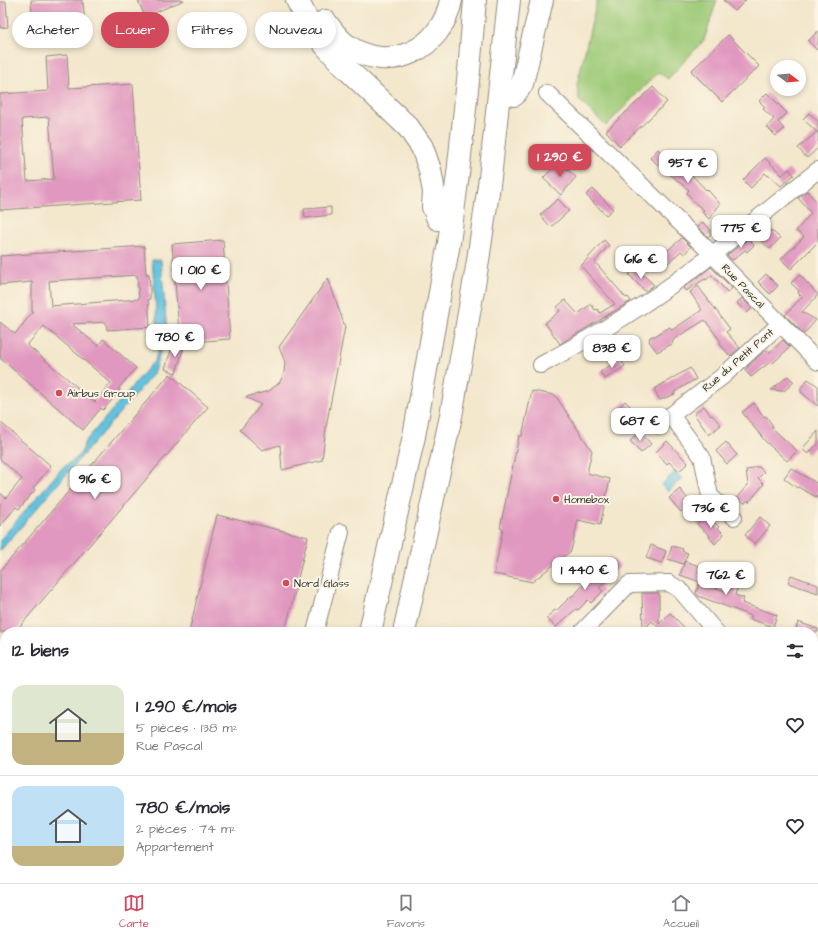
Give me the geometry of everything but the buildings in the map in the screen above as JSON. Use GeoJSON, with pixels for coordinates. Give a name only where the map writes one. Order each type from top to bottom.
{"type":"FeatureCollection","features":[{"type":"Feature","properties":{"kind":"highway"},"geometry":{"type":"LineString","coordinates":[[297,0],[310,25],[326,46],[345,67],[408,127],[422,147],[430,170],[434,192],[433,207],[438,219]]}},
{"type":"Feature","properties":{"kind":"highway"},"geometry":{"type":"LineString","coordinates":[[312,0],[318,12],[334,34],[347,46],[365,55],[384,59],[402,57],[419,49],[433,36],[444,20],[451,0]]}},
{"type":"Feature","properties":{"kind":"highway"},"geometry":{"type":"LineString","coordinates":[[362,627],[377,535],[387,500],[438,219],[461,0]]}},
{"type":"Feature","properties":{"kind":"highway"},"geometry":{"type":"LineString","coordinates":[[371,627],[414,436],[449,243],[470,71],[475,0]]}},
{"type":"Feature","properties":{"kind":"highway"},"geometry":{"type":"LineString","coordinates":[[405,627],[442,464],[477,267],[490,178],[509,0]]}},
{"type":"Feature","properties":{"kind":"highway"},"geometry":{"type":"LineString","coordinates":[[442,464],[456,442],[489,268],[506,163],[524,0]]}},
{"type":"Feature","properties":{"kind":"highway"},"geometry":{"type":"LineString","coordinates":[[514,95],[522,84],[542,0]]}},
{"type":"Feature","properties":{"kind":"street","name":"Rue Pascal"},"geometry":{"type":"LineString","coordinates":[[547,93],[712,254],[818,362]]}},
{"type":"Feature","properties":{"kind":"street"},"geometry":{"type":"LineString","coordinates":[[541,365],[628,315],[712,254],[818,170]]}},
{"type":"Feature","properties":{"kind":"street","name":"Rue du Petit Pont"},"geometry":{"type":"LineString","coordinates":[[658,425],[723,376],[780,324]]}},
{"type":"Feature","properties":{"kind":"street"},"geometry":{"type":"LineString","coordinates":[[671,415],[702,457],[710,496],[734,517]]}},
{"type":"Feature","properties":{"kind":"street"},"geometry":{"type":"LineString","coordinates":[[317,627],[341,532]]}},
{"type":"Feature","properties":{"kind":"street"},"geometry":{"type":"LineString","coordinates":[[587,627],[629,584],[669,583],[680,590],[712,627]]}},
{"type":"Feature","properties":{"kind":"green space"},"geometry":{"type":"Polygon","coordinates":[[[597,0],[717,0],[704,40],[668,79],[658,72],[606,126],[579,100],[577,85],[597,0]]]}},
{"type":"Feature","properties":{"kind":"water"},"geometry":{"type":"Polygon","coordinates":[[[152,260],[161,260],[167,333],[153,374],[0,551],[0,540],[64,466],[80,454],[84,447],[84,443],[155,360],[159,346],[152,260]]]}},
{"type":"Feature","properties":{"kind":"water"},"geometry":{"type":"Polygon","coordinates":[[[675,472],[682,478],[668,492],[661,485],[675,472]]]}},
{"type":"Feature","properties":{"kind":"place","name":"Airbus Group"},"geometry":{"type":"Point","coordinates":[59,393]}},
{"type":"Feature","properties":{"kind":"place","name":"Homebox"},"geometry":{"type":"Point","coordinates":[556,499]}},
{"type":"Feature","properties":{"kind":"place","name":"Nord Glass"},"geometry":{"type":"Point","coordinates":[286,583]}}]}
